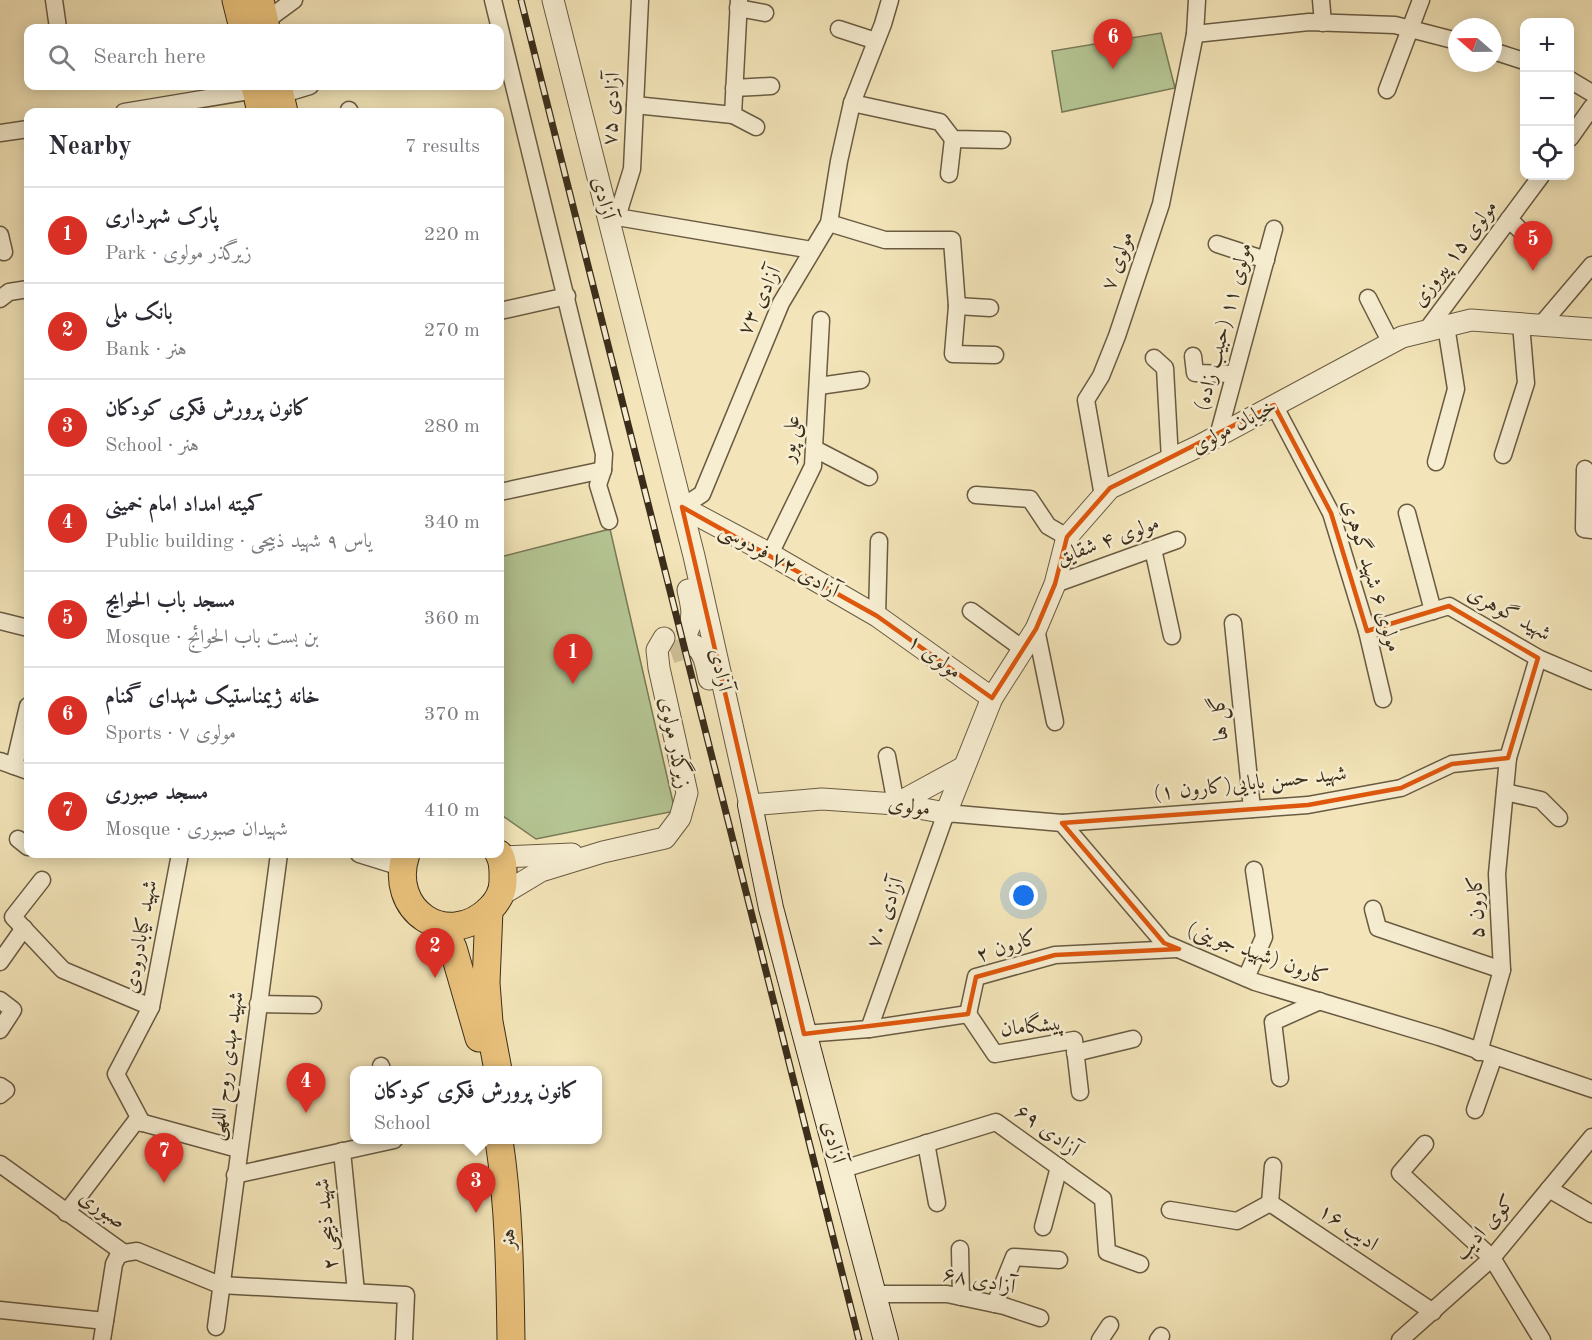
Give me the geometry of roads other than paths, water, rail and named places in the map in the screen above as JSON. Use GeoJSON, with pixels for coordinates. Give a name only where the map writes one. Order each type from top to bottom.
{"type":"FeatureCollection","features":[{"type":"Feature","properties":{"kind":"main road"},"geometry":{"type":"LineString","coordinates":[[236,0],[258,20]]}},
{"type":"Feature","properties":{"kind":"main road","name":"آزادی"},"geometry":{"type":"LineString","coordinates":[[750,805],[771,908],[886,1340]]}},
{"type":"Feature","properties":{"kind":"main road"},"geometry":{"type":"LineString","coordinates":[[497,1066],[489,1022],[486,983],[495,903],[503,885],[501,858]]}},
{"type":"Feature","properties":{"kind":"main road"},"geometry":{"type":"LineString","coordinates":[[404,860],[401,882],[406,897],[414,910],[427,920],[441,926],[462,926],[481,918],[495,903]]}},
{"type":"Feature","properties":{"kind":"main road"},"geometry":{"type":"LineString","coordinates":[[441,926],[453,948],[485,1066]]}},
{"type":"Feature","properties":{"kind":"main road","name":"هنر"},"geometry":{"type":"LineString","coordinates":[[500,1144],[510,1241],[511,1340]]}},
{"type":"Feature","properties":{"kind":"main road"},"geometry":{"type":"LineString","coordinates":[[512,1144],[520,1237],[523,1340]]}},
{"type":"Feature","properties":{"kind":"street"},"geometry":{"type":"LineString","coordinates":[[54,0],[57,24]]}},
{"type":"Feature","properties":{"kind":"street"},"geometry":{"type":"LineString","coordinates":[[258,20],[294,0]]}},
{"type":"Feature","properties":{"kind":"street"},"geometry":{"type":"LineString","coordinates":[[493,0],[499,24]]}},
{"type":"Feature","properties":{"kind":"street","name":"آزادی"},"geometry":{"type":"LineString","coordinates":[[553,0],[613,218],[694,556],[750,805]]}},
{"type":"Feature","properties":{"kind":"street","name":"آزادی ۷۵"},"geometry":{"type":"LineString","coordinates":[[613,218],[632,170],[640,0]]}},
{"type":"Feature","properties":{"kind":"street","name":"آزادی ۷۳"},"geometry":{"type":"LineString","coordinates":[[682,507],[702,494],[781,303],[829,223],[839,160],[852,103],[890,0]]}},
{"type":"Feature","properties":{"kind":"street","name":"مولوی ۷"},"geometry":{"type":"LineString","coordinates":[[1102,496],[1086,400],[1101,376],[1117,336],[1161,204],[1195,34],[1197,0]]}},
{"type":"Feature","properties":{"kind":"street"},"geometry":{"type":"LineString","coordinates":[[1321,0],[1323,23]]}},
{"type":"Feature","properties":{"kind":"street"},"geometry":{"type":"LineString","coordinates":[[1387,90],[1421,0]]}},
{"type":"Feature","properties":{"kind":"street"},"geometry":{"type":"LineString","coordinates":[[733,115],[739,4],[765,13]]}},
{"type":"Feature","properties":{"kind":"street"},"geometry":{"type":"LineString","coordinates":[[1195,34],[1309,22],[1395,25],[1448,39]]}},
{"type":"Feature","properties":{"kind":"street"},"geometry":{"type":"LineString","coordinates":[[839,29],[876,40]]}},
{"type":"Feature","properties":{"kind":"street"},"geometry":{"type":"LineString","coordinates":[[504,44],[604,454],[603,470],[597,485],[609,521]]}},
{"type":"Feature","properties":{"kind":"street"},"geometry":{"type":"LineString","coordinates":[[1502,54],[1520,60]]}},
{"type":"Feature","properties":{"kind":"street"},"geometry":{"type":"LineString","coordinates":[[1574,83],[1592,93]]}},
{"type":"Feature","properties":{"kind":"street"},"geometry":{"type":"LineString","coordinates":[[734,88],[771,86]]}},
{"type":"Feature","properties":{"kind":"street"},"geometry":{"type":"LineString","coordinates":[[163,108],[269,97],[295,90]]}},
{"type":"Feature","properties":{"kind":"street"},"geometry":{"type":"LineString","coordinates":[[852,103],[940,122],[953,139],[949,174]]}},
{"type":"Feature","properties":{"kind":"street"},"geometry":{"type":"LineString","coordinates":[[635,105],[733,115],[756,127]]}},
{"type":"Feature","properties":{"kind":"street"},"geometry":{"type":"LineString","coordinates":[[1574,131],[1592,107]]}},
{"type":"Feature","properties":{"kind":"street"},"geometry":{"type":"LineString","coordinates":[[0,134],[24,130]]}},
{"type":"Feature","properties":{"kind":"street"},"geometry":{"type":"LineString","coordinates":[[953,139],[1002,140]]}},
{"type":"Feature","properties":{"kind":"street","name":"مولوی ۱۵ پیروزی"},"geometry":{"type":"LineString","coordinates":[[1436,328],[1538,180]]}},
{"type":"Feature","properties":{"kind":"street"},"geometry":{"type":"LineString","coordinates":[[613,218],[812,250]]}},
{"type":"Feature","properties":{"kind":"street"},"geometry":{"type":"LineString","coordinates":[[1509,219],[1526,236]]}},
{"type":"Feature","properties":{"kind":"street"},"geometry":{"type":"LineString","coordinates":[[829,223],[885,240],[952,240],[957,306],[953,354],[995,355]]}},
{"type":"Feature","properties":{"kind":"street","name":"مولوی ۱۱ (حبیب زاده)"},"geometry":{"type":"LineString","coordinates":[[1218,436],[1274,229]]}},
{"type":"Feature","properties":{"kind":"street"},"geometry":{"type":"LineString","coordinates":[[1216,244],[1266,260]]}},
{"type":"Feature","properties":{"kind":"street"},"geometry":{"type":"LineString","coordinates":[[1503,455],[1526,383],[1531,325],[1592,265]]}},
{"type":"Feature","properties":{"kind":"street"},"geometry":{"type":"LineString","coordinates":[[0,299],[9,292],[24,290]]}},
{"type":"Feature","properties":{"kind":"street"},"geometry":{"type":"LineString","coordinates":[[504,310],[567,297]]}},
{"type":"Feature","properties":{"kind":"street"},"geometry":{"type":"LineString","coordinates":[[1368,298],[1391,342]]}},
{"type":"Feature","properties":{"kind":"street"},"geometry":{"type":"LineString","coordinates":[[957,306],[990,308]]}},
{"type":"Feature","properties":{"kind":"street","name":"علی پور"},"geometry":{"type":"LineString","coordinates":[[770,554],[813,466],[821,320]]}},
{"type":"Feature","properties":{"kind":"street","name":"خیابان مولوی"},"geometry":{"type":"LineString","coordinates":[[992,698],[1036,628],[1055,584],[1067,537],[1110,488],[1218,436],[1402,337],[1471,320],[1592,329]]}},
{"type":"Feature","properties":{"kind":"street"},"geometry":{"type":"LineString","coordinates":[[1436,328],[1456,389],[1436,462]]}},
{"type":"Feature","properties":{"kind":"street"},"geometry":{"type":"LineString","coordinates":[[1193,356],[1195,373],[1234,374]]}},
{"type":"Feature","properties":{"kind":"street"},"geometry":{"type":"LineString","coordinates":[[1154,358],[1165,368],[1170,460]]}},
{"type":"Feature","properties":{"kind":"street"},"geometry":{"type":"LineString","coordinates":[[819,386],[861,380]]}},
{"type":"Feature","properties":{"kind":"street","name":"مولوی ۶ شهید گوهری"},"geometry":{"type":"LineString","coordinates":[[1274,405],[1331,513],[1367,631],[1383,699]]}},
{"type":"Feature","properties":{"kind":"street"},"geometry":{"type":"LineString","coordinates":[[815,449],[869,477]]}},
{"type":"Feature","properties":{"kind":"street"},"geometry":{"type":"LineString","coordinates":[[1585,469],[1584,529],[1592,530]]}},
{"type":"Feature","properties":{"kind":"street"},"geometry":{"type":"LineString","coordinates":[[504,491],[603,470]]}},
{"type":"Feature","properties":{"kind":"street"},"geometry":{"type":"LineString","coordinates":[[976,495],[1030,499],[1048,525],[1067,537]]}},
{"type":"Feature","properties":{"kind":"street"},"geometry":{"type":"LineString","coordinates":[[682,507],[676,533],[693,613],[691,638],[704,657],[723,744],[737,794],[750,805]]}},
{"type":"Feature","properties":{"kind":"street","name":"آزادی ۷۲ فردوسی"},"geometry":{"type":"LineString","coordinates":[[682,507],[770,554],[877,616]]}},
{"type":"Feature","properties":{"kind":"street"},"geometry":{"type":"LineString","coordinates":[[1407,513],[1433,611]]}},
{"type":"Feature","properties":{"kind":"street","name":"مولوی ۴ شقایق"},"geometry":{"type":"LineString","coordinates":[[1055,584],[1177,540]]}},
{"type":"Feature","properties":{"kind":"street"},"geometry":{"type":"LineString","coordinates":[[877,616],[879,541]]}},
{"type":"Feature","properties":{"kind":"street"},"geometry":{"type":"LineString","coordinates":[[1153,549],[1172,636]]}},
{"type":"Feature","properties":{"kind":"street","name":"شهید گوهری"},"geometry":{"type":"LineString","coordinates":[[1367,631],[1449,606],[1538,657],[1592,681]]}},
{"type":"Feature","properties":{"kind":"street"},"geometry":{"type":"LineString","coordinates":[[971,611],[1023,650]]}},
{"type":"Feature","properties":{"kind":"street","name":"مولوی ۱"},"geometry":{"type":"LineString","coordinates":[[877,616],[992,698]]}},
{"type":"Feature","properties":{"kind":"street"},"geometry":{"type":"LineString","coordinates":[[0,621],[24,627]]}},
{"type":"Feature","properties":{"kind":"street","name":"گل ها"},"geometry":{"type":"LineString","coordinates":[[1233,623],[1252,809]]}},
{"type":"Feature","properties":{"kind":"street"},"geometry":{"type":"LineString","coordinates":[[1036,628],[1055,722]]}},
{"type":"Feature","properties":{"kind":"street","name":"زیرگذر مولوی"},"geometry":{"type":"LineString","coordinates":[[603,852],[665,838],[680,818],[687,793],[664,653]]}},
{"type":"Feature","properties":{"kind":"street","name":"کارون ۵"},"geometry":{"type":"LineString","coordinates":[[1475,1110],[1502,970],[1497,874],[1508,758],[1538,657]]}},
{"type":"Feature","properties":{"kind":"street","name":"مولوی"},"geometry":{"type":"LineString","coordinates":[[750,805],[822,799],[896,804],[946,813],[992,698]]}},
{"type":"Feature","properties":{"kind":"street"},"geometry":{"type":"LineString","coordinates":[[14,766],[24,723]]}},
{"type":"Feature","properties":{"kind":"street"},"geometry":{"type":"LineString","coordinates":[[887,756],[896,804],[964,767]]}},
{"type":"Feature","properties":{"kind":"street","name":"شهید حسن بابایی(کارون ۱)"},"geometry":{"type":"LineString","coordinates":[[1062,823],[1308,805],[1401,788],[1452,764],[1508,758]]}},
{"type":"Feature","properties":{"kind":"street"},"geometry":{"type":"LineString","coordinates":[[1505,792],[1540,800],[1559,818]]}},
{"type":"Feature","properties":{"kind":"street"},"geometry":{"type":"LineString","coordinates":[[946,813],[1062,823]]}},
{"type":"Feature","properties":{"kind":"street","name":"آزادی ۷۰"},"geometry":{"type":"LineString","coordinates":[[869,1029],[946,813]]}},
{"type":"Feature","properties":{"kind":"street","name":"کارون (شهید جوینی)"},"geometry":{"type":"LineString","coordinates":[[1062,823],[1164,943],[1246,978],[1439,1038],[1592,1089]]}},
{"type":"Feature","properties":{"kind":"street"},"geometry":{"type":"LineString","coordinates":[[504,855],[603,852]]}},
{"type":"Feature","properties":{"kind":"street"},"geometry":{"type":"LineString","coordinates":[[495,903],[541,871],[603,852]]}},
{"type":"Feature","properties":{"kind":"street","name":"شهید کیابادرودی"},"geometry":{"type":"LineString","coordinates":[[142,1123],[116,1074],[151,1007],[179,858]]}},
{"type":"Feature","properties":{"kind":"street","name":"شهید مهدی روح اللهی"},"geometry":{"type":"LineString","coordinates":[[216,1328],[278,858]]}},
{"type":"Feature","properties":{"kind":"street"},"geometry":{"type":"LineString","coordinates":[[389,858],[404,860]]}},
{"type":"Feature","properties":{"kind":"street"},"geometry":{"type":"LineString","coordinates":[[1246,978],[1264,937],[1254,870]]}},
{"type":"Feature","properties":{"kind":"street"},"geometry":{"type":"LineString","coordinates":[[42,880],[13,917],[63,970],[151,1007]]}},
{"type":"Feature","properties":{"kind":"street"},"geometry":{"type":"LineString","coordinates":[[1373,909],[1378,928],[1502,970]]}},
{"type":"Feature","properties":{"kind":"street"},"geometry":{"type":"LineString","coordinates":[[0,962],[24,928]]}},
{"type":"Feature","properties":{"kind":"street","name":"کارون ۲"},"geometry":{"type":"LineString","coordinates":[[968,1014],[976,977],[1055,955],[1179,949]]}},
{"type":"Feature","properties":{"kind":"street"},"geometry":{"type":"LineString","coordinates":[[0,1000],[13,1010],[0,1030]]}},
{"type":"Feature","properties":{"kind":"street"},"geometry":{"type":"LineString","coordinates":[[1280,1078],[1273,1022],[1320,1001]]}},
{"type":"Feature","properties":{"kind":"street"},"geometry":{"type":"LineString","coordinates":[[258,1004],[313,1005]]}},
{"type":"Feature","properties":{"kind":"street"},"geometry":{"type":"LineString","coordinates":[[804,1034],[869,1029],[968,1014]]}},
{"type":"Feature","properties":{"kind":"street","name":"پیشگامان"},"geometry":{"type":"LineString","coordinates":[[968,1014],[995,1054],[1074,1040],[1080,1092]]}},
{"type":"Feature","properties":{"kind":"street"},"geometry":{"type":"LineString","coordinates":[[1075,1053],[1133,1039]]}},
{"type":"Feature","properties":{"kind":"street"},"geometry":{"type":"LineString","coordinates":[[0,1086],[6,1090],[0,1095]]}},
{"type":"Feature","properties":{"kind":"street"},"geometry":{"type":"LineString","coordinates":[[66,1213],[136,1121],[238,1149]]}},
{"type":"Feature","properties":{"kind":"street","name":"آزادی ۶۹"},"geometry":{"type":"LineString","coordinates":[[840,1170],[996,1122],[1103,1199],[1107,1252],[1140,1264]]}},
{"type":"Feature","properties":{"kind":"street","name":"کوی ادیب"},"geometry":{"type":"LineString","coordinates":[[1400,1340],[1492,1258],[1592,1137]]}},
{"type":"Feature","properties":{"kind":"street"},"geometry":{"type":"LineString","coordinates":[[926,1143],[937,1203]]}},
{"type":"Feature","properties":{"kind":"street"},"geometry":{"type":"LineString","coordinates":[[235,1175],[375,1144]]}},
{"type":"Feature","properties":{"kind":"street"},"geometry":{"type":"LineString","coordinates":[[1425,1144],[1400,1173],[1492,1258],[1542,1340]]}},
{"type":"Feature","properties":{"kind":"street","name":"شهید ذبیحی ۲"},"geometry":{"type":"LineString","coordinates":[[342,1151],[356,1292]]}},
{"type":"Feature","properties":{"kind":"street","name":"صبوری"},"geometry":{"type":"LineString","coordinates":[[0,1164],[124,1252],[137,1251],[220,1285],[406,1295],[404,1340]]}},
{"type":"Feature","properties":{"kind":"street"},"geometry":{"type":"LineString","coordinates":[[1170,1210],[1238,1221],[1270,1203],[1274,1166]]}},
{"type":"Feature","properties":{"kind":"street"},"geometry":{"type":"LineString","coordinates":[[1043,1227],[1059,1167]]}},
{"type":"Feature","properties":{"kind":"street"},"geometry":{"type":"LineString","coordinates":[[1549,1189],[1592,1214]]}},
{"type":"Feature","properties":{"kind":"street","name":"ادیب ۱۶"},"geometry":{"type":"LineString","coordinates":[[1270,1203],[1433,1312]]}},
{"type":"Feature","properties":{"kind":"street"},"geometry":{"type":"LineString","coordinates":[[960,1249],[961,1297]]}},
{"type":"Feature","properties":{"kind":"street"},"geometry":{"type":"LineString","coordinates":[[102,1340],[114,1264],[118,1256],[124,1252]]}},
{"type":"Feature","properties":{"kind":"street"},"geometry":{"type":"LineString","coordinates":[[995,1304],[1014,1257],[1059,1260]]}},
{"type":"Feature","properties":{"kind":"street","name":"آزادی ۶۸"},"geometry":{"type":"LineString","coordinates":[[873,1294],[947,1294],[995,1304],[1040,1318]]}},
{"type":"Feature","properties":{"kind":"street"},"geometry":{"type":"LineString","coordinates":[[0,1310],[105,1321]]}},
{"type":"Feature","properties":{"kind":"street"},"geometry":{"type":"LineString","coordinates":[[1100,1340],[1110,1325]]}},
{"type":"Feature","properties":{"kind":"tunnel"},"geometry":{"type":"LineString","coordinates":[[671,653],[694,645]]}},
{"type":"Feature","properties":{"kind":"railway"},"geometry":{"type":"LineString","coordinates":[[521,0],[859,1340]]}},
{"type":"Feature","properties":{"kind":"place","name":"خانه ژیمناستیک شهدای گمنام"},"geometry":{"type":"Point","coordinates":[1113,69]}},
{"type":"Feature","properties":{"kind":"place","name":"مسجد باب الحوایج"},"geometry":{"type":"Point","coordinates":[1533,271]}},
{"type":"Feature","properties":{"kind":"place","name":"پارک شهرداری"},"geometry":{"type":"Point","coordinates":[573,684]}},
{"type":"Feature","properties":{"kind":"place","name":"بانک ملی"},"geometry":{"type":"Point","coordinates":[435,978]}},
{"type":"Feature","properties":{"kind":"place","name":"کمیته امداد امام خمینی"},"geometry":{"type":"Point","coordinates":[306,1113]}},
{"type":"Feature","properties":{"kind":"place","name":"مسجد صبوری"},"geometry":{"type":"Point","coordinates":[164,1183]}},
{"type":"Feature","properties":{"kind":"place","name":"کانون پرورش فکری کودکان"},"geometry":{"type":"Point","coordinates":[476,1213]}}]}
